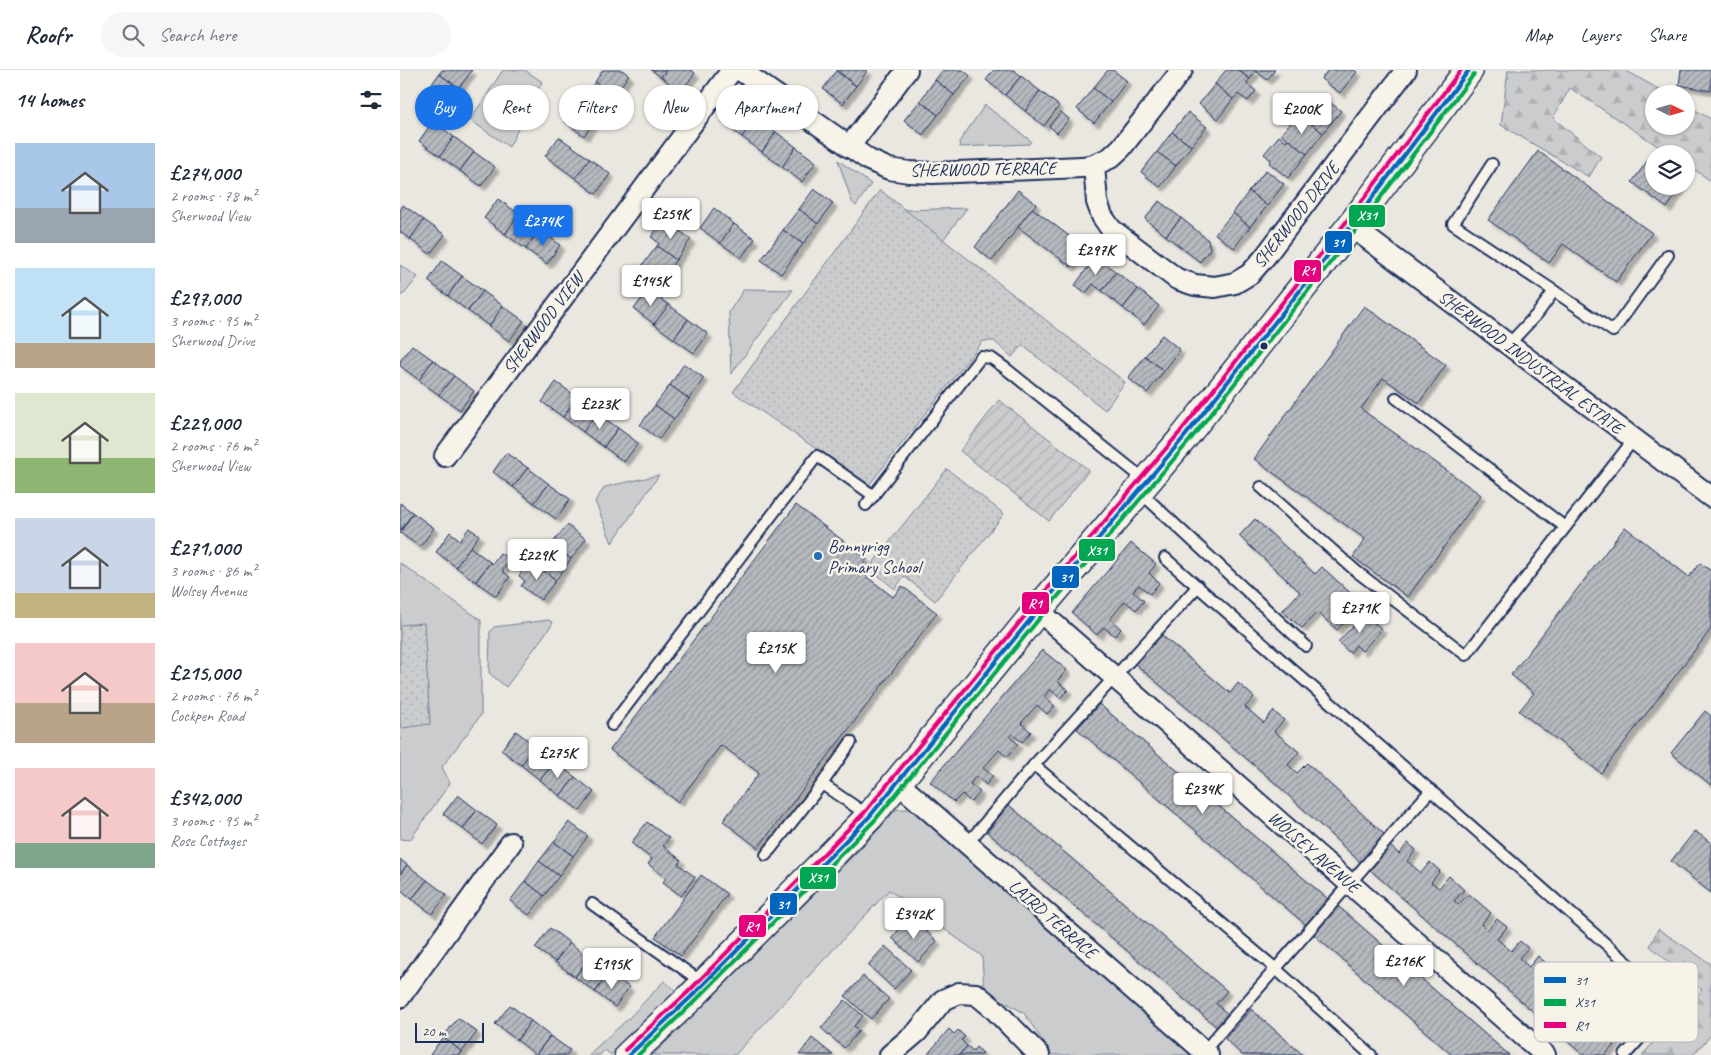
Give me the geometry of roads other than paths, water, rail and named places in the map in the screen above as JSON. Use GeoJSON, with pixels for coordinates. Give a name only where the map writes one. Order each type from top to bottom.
{"type":"FeatureCollection","features":[{"type":"Feature","properties":{"kind":"main road"},"geometry":{"type":"LineString","coordinates":[[629,1055],[703,984],[870,816],[1038,610],[1185,436],[1351,226],[1469,70]]}},
{"type":"Feature","properties":{"kind":"street","name":"SHERWOOD VIEW"},"geometry":{"type":"LineString","coordinates":[[445,456],[732,70]]}},
{"type":"Feature","properties":{"kind":"street","name":"SHERWOOD TERRACE"},"geometry":{"type":"LineString","coordinates":[[740,70],[869,160],[889,169],[909,172],[1055,168],[1094,165],[1110,158],[1122,148],[1182,70]]}},
{"type":"Feature","properties":{"kind":"street"},"geometry":{"type":"LineString","coordinates":[[849,147],[907,70]]}},
{"type":"Feature","properties":{"kind":"street","name":"SHERWOOD DRIVE"},"geometry":{"type":"LineString","coordinates":[[1094,165],[1097,202],[1102,216],[1111,229],[1177,279],[1194,285],[1215,287],[1235,283],[1250,274],[1264,258],[1406,70]]}},
{"type":"Feature","properties":{"kind":"street","name":"SHERWOOD INDUSTRIAL ESTATE"},"geometry":{"type":"LineString","coordinates":[[1351,226],[1711,497]]}},
{"type":"Feature","properties":{"kind":"street","name":"WOLSEY AVENUE"},"geometry":{"type":"LineString","coordinates":[[1038,610],[1545,1055]]}},
{"type":"Feature","properties":{"kind":"street","name":"LAIRD TERRACE"},"geometry":{"type":"LineString","coordinates":[[897,782],[1206,1053]]}},
{"type":"Feature","properties":{"kind":"street"},"geometry":{"type":"LineString","coordinates":[[400,997],[477,877],[511,843]]}},
{"type":"Feature","properties":{"kind":"street"},"geometry":{"type":"LineString","coordinates":[[890,1055],[918,1032],[943,1000],[959,993],[976,994],[1039,1055]]}},
{"type":"Feature","properties":{"kind":"lane"},"geometry":{"type":"LineString","coordinates":[[1492,164],[1453,224],[1613,331],[1668,255]]}},
{"type":"Feature","properties":{"kind":"lane"},"geometry":{"type":"LineString","coordinates":[[1508,345],[1538,313],[1554,291]]}},
{"type":"Feature","properties":{"kind":"lane"},"geometry":{"type":"LineString","coordinates":[[866,505],[981,357],[991,358],[1142,486],[1306,646]]}},
{"type":"Feature","properties":{"kind":"lane"},"geometry":{"type":"LineString","coordinates":[[1396,398],[1565,527]]}},
{"type":"Feature","properties":{"kind":"lane"},"geometry":{"type":"LineString","coordinates":[[1261,487],[1356,571],[1466,655],[1634,439]]}},
{"type":"Feature","properties":{"kind":"lane"},"geometry":{"type":"LineString","coordinates":[[612,725],[817,456],[874,496]]}},
{"type":"Feature","properties":{"kind":"lane"},"geometry":{"type":"LineString","coordinates":[[1165,558],[1626,962]]}},
{"type":"Feature","properties":{"kind":"lane"},"geometry":{"type":"LineString","coordinates":[[967,844],[1034,765],[1198,586]]}},
{"type":"Feature","properties":{"kind":"lane"},"geometry":{"type":"LineString","coordinates":[[766,855],[822,784],[851,742]]}},
{"type":"Feature","properties":{"kind":"lane"},"geometry":{"type":"LineString","coordinates":[[1034,765],[1276,969],[1372,1055]]}},
{"type":"Feature","properties":{"kind":"lane"},"geometry":{"type":"LineString","coordinates":[[822,784],[870,816]]}},
{"type":"Feature","properties":{"kind":"lane"},"geometry":{"type":"LineString","coordinates":[[1206,1053],[1431,790]]}},
{"type":"Feature","properties":{"kind":"lane"},"geometry":{"type":"LineString","coordinates":[[592,904],[703,984]]}},
{"type":"Feature","properties":{"kind":"lane"},"geometry":{"type":"LineString","coordinates":[[1625,1055],[1637,1042]]}},
{"type":"Feature","properties":{"kind":"place","name":"Bonnyrigg Primary School"},"geometry":{"type":"Point","coordinates":[818,556]}}]}
